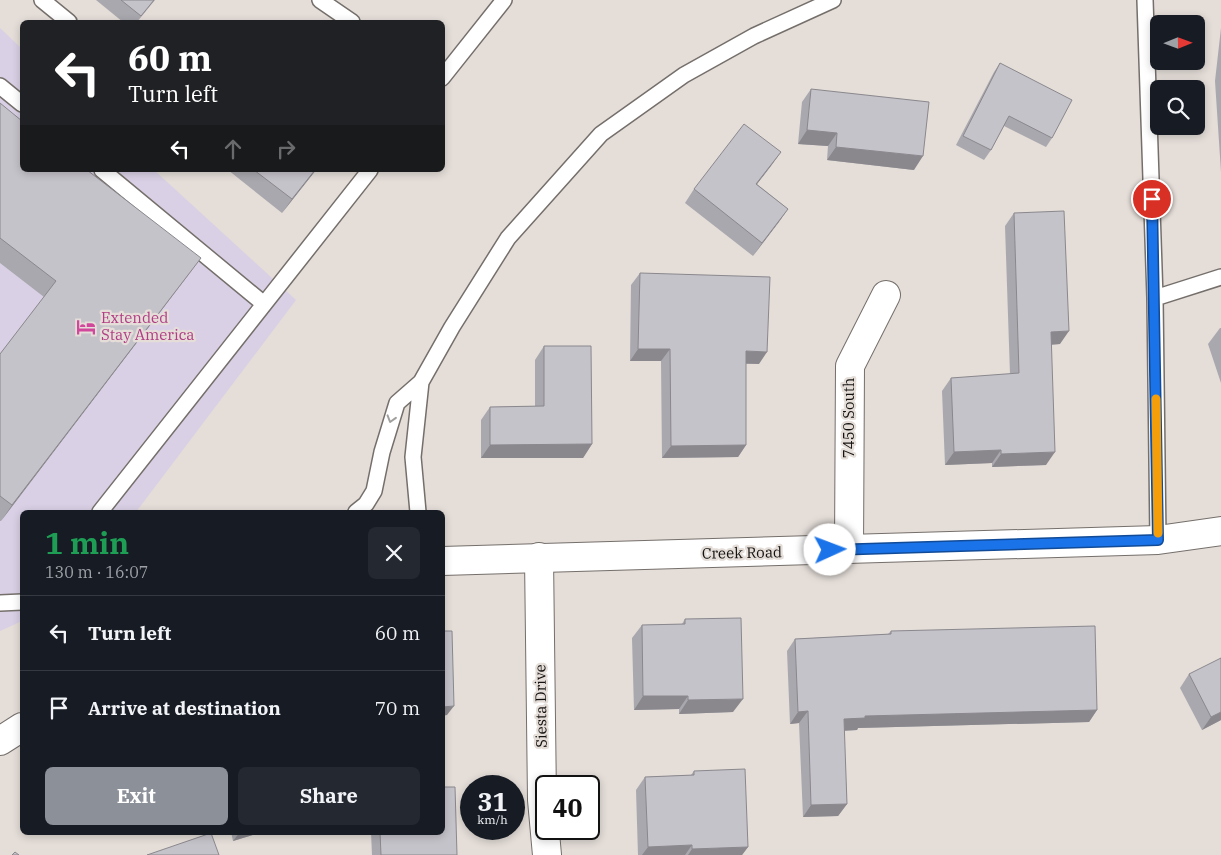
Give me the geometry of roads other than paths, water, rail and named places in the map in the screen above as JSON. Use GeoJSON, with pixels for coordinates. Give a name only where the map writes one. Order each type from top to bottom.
{"type":"FeatureCollection","features":[{"type":"Feature","properties":{"kind":"street","name":"7450 South"},"geometry":{"type":"LineString","coordinates":[[849,549],[850,366],[886,295]]}},
{"type":"Feature","properties":{"kind":"street","name":"Creek Road"},"geometry":{"type":"LineString","coordinates":[[445,561],[1158,540],[1221,531]]}},
{"type":"Feature","properties":{"kind":"street","name":"Siesta Drive"},"geometry":{"type":"LineString","coordinates":[[539,557],[542,800],[547,855]]}},
{"type":"Feature","properties":{"kind":"street"},"geometry":{"type":"LineString","coordinates":[[0,740],[20,728]]}},
{"type":"Feature","properties":{"kind":"lane"},"geometry":{"type":"LineString","coordinates":[[42,0],[67,20]]}},
{"type":"Feature","properties":{"kind":"lane"},"geometry":{"type":"LineString","coordinates":[[320,0],[349,20]]}},
{"type":"Feature","properties":{"kind":"lane"},"geometry":{"type":"LineString","coordinates":[[445,74],[504,0]]}},
{"type":"Feature","properties":{"kind":"lane"},"geometry":{"type":"LineString","coordinates":[[358,510],[366,504],[374,491],[382,452],[397,403],[421,382],[452,327],[508,238],[601,134],[684,75],[754,36],[833,0]]}},
{"type":"Feature","properties":{"kind":"lane"},"geometry":{"type":"LineString","coordinates":[[1145,0],[1155,298],[1158,540]]}},
{"type":"Feature","properties":{"kind":"lane"},"geometry":{"type":"LineString","coordinates":[[0,86],[20,102]]}},
{"type":"Feature","properties":{"kind":"lane"},"geometry":{"type":"LineString","coordinates":[[104,172],[264,304]]}},
{"type":"Feature","properties":{"kind":"lane"},"geometry":{"type":"LineString","coordinates":[[102,510],[368,172]]}},
{"type":"Feature","properties":{"kind":"lane"},"geometry":{"type":"LineString","coordinates":[[1155,298],[1221,277]]}},
{"type":"Feature","properties":{"kind":"lane"},"geometry":{"type":"LineString","coordinates":[[418,510],[414,457],[421,382]]}},
{"type":"Feature","properties":{"kind":"lane"},"geometry":{"type":"LineString","coordinates":[[0,603],[20,602]]}},
{"type":"Feature","properties":{"kind":"place","name":"Extended Stay America"},"geometry":{"type":"Point","coordinates":[86,327]}}]}
